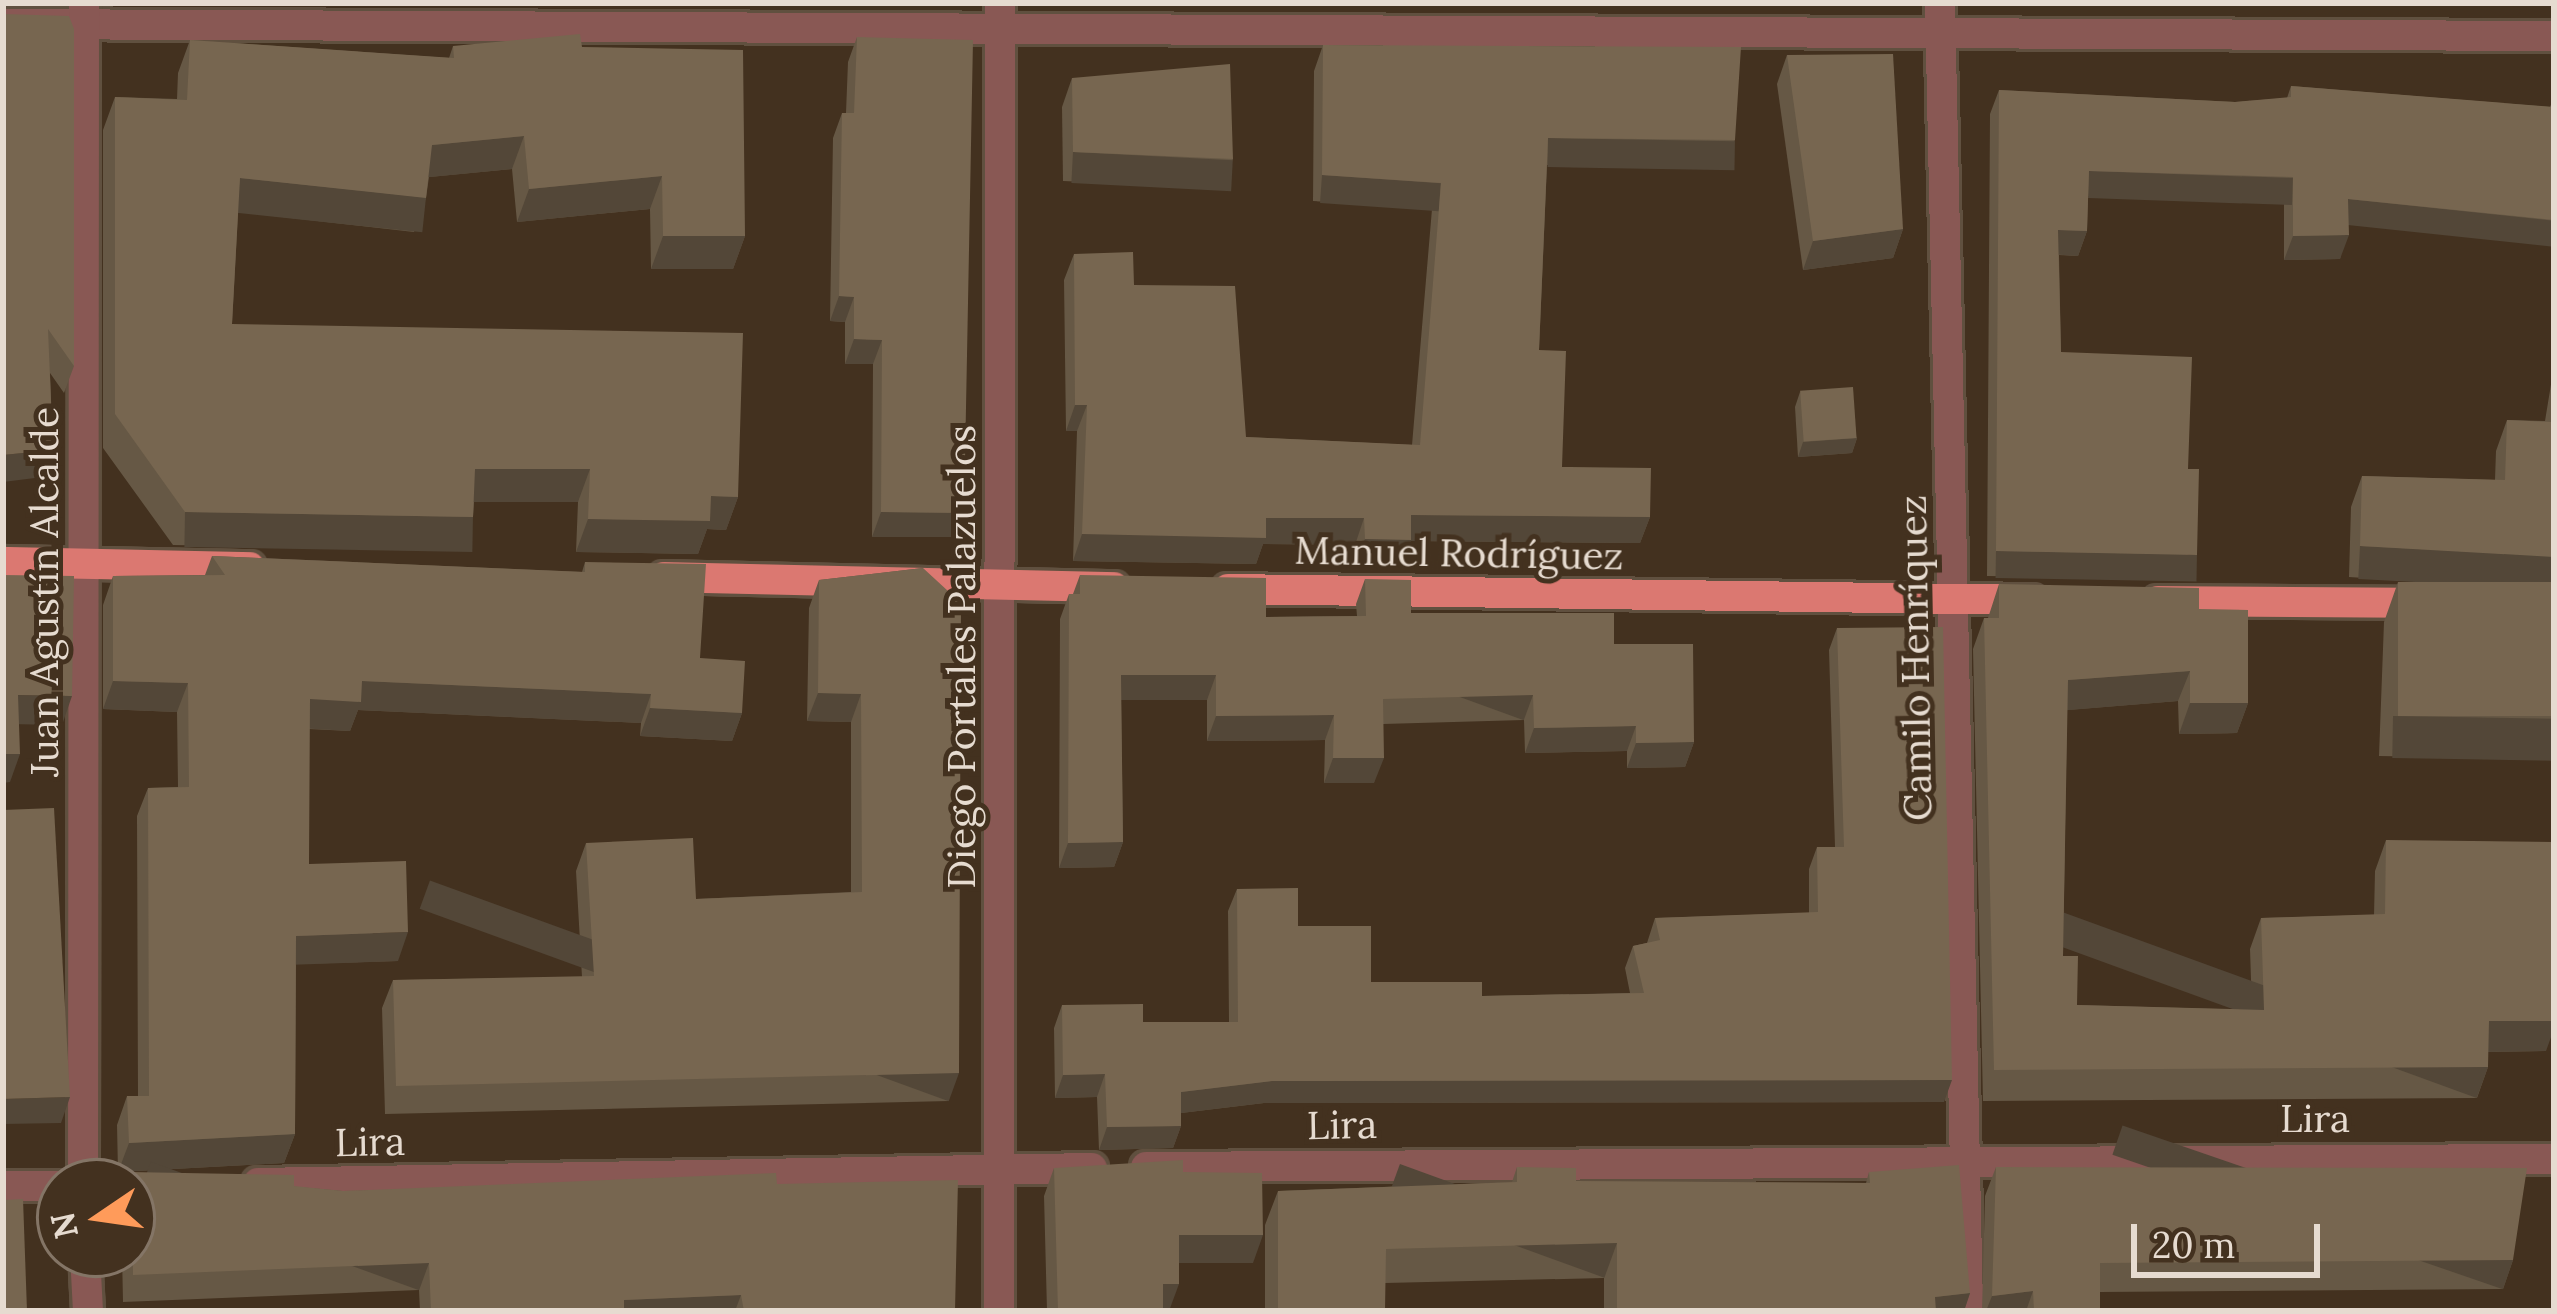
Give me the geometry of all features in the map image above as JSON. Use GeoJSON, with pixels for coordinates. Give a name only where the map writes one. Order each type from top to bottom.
{"type":"FeatureCollection","features":[{"type":"Feature","properties":{"kind":"main road"},"geometry":{"type":"LineString","coordinates":[[3,562],[295,568]]}},
{"type":"Feature","properties":{"kind":"main road"},"geometry":{"type":"LineString","coordinates":[[624,576],[1144,587]]}},
{"type":"Feature","properties":{"kind":"main road","name":"Manuel Rodríguez"},"geometry":{"type":"LineString","coordinates":[[1191,588],[2068,600]]}},
{"type":"Feature","properties":{"kind":"main road"},"geometry":{"type":"LineString","coordinates":[[2114,601],[2462,604]]}},
{"type":"Feature","properties":{"kind":"street","name":"Diego Portales Palazuelos"},"geometry":{"type":"LineString","coordinates":[[999,1311],[1000,3]]}},
{"type":"Feature","properties":{"kind":"street","name":"Camilo Henríquez"},"geometry":{"type":"LineString","coordinates":[[1940,3],[1968,1311]]}},
{"type":"Feature","properties":{"kind":"street"},"geometry":{"type":"LineString","coordinates":[[3,24],[84,15],[1000,36],[2554,36]]}},
{"type":"Feature","properties":{"kind":"street","name":"Juan Agustín Alcalde"},"geometry":{"type":"LineString","coordinates":[[83,1158],[84,15]]}},
{"type":"Feature","properties":{"kind":"street","name":"Lira"},"geometry":{"type":"LineString","coordinates":[[226,1184],[1964,1155],[2554,1159]]}},
{"type":"Feature","properties":{"kind":"street"},"geometry":{"type":"LineString","coordinates":[[3,1186],[36,1186]]}},
{"type":"Feature","properties":{"kind":"street"},"geometry":{"type":"LineString","coordinates":[[87,1278],[88,1311]]}},
{"type":"Feature","properties":{"kind":"building"},"geometry":{"type":"Polygon","coordinates":[[[3,12],[69,16],[74,29],[74,366],[48,329],[53,450],[3,455],[3,12]]]}},
{"type":"Feature","properties":{"kind":"building"},"geometry":{"type":"Polygon","coordinates":[[[580,34],[582,47],[743,50],[745,236],[663,236],[662,176],[529,189],[524,136],[432,145],[426,198],[240,178],[232,324],[743,333],[738,497],[711,496],[710,521],[588,519],[590,469],[475,469],[473,517],[185,512],[115,414],[115,97],[187,100],[190,40],[454,58],[453,46],[580,34]]]}},
{"type":"Feature","properties":{"kind":"building"},"geometry":{"type":"Polygon","coordinates":[[[857,37],[973,40],[964,513],[881,512],[882,340],[854,339],[854,297],[839,296],[842,113],[854,113],[857,37]]]}},
{"type":"Feature","properties":{"kind":"building"},"geometry":{"type":"Polygon","coordinates":[[[1323,45],[1741,47],[1735,140],[1548,138],[1539,350],[1566,351],[1562,467],[1651,468],[1650,517],[1411,515],[1411,540],[1365,539],[1364,518],[1266,518],[1266,538],[1082,534],[1087,405],[1075,405],[1074,254],[1133,252],[1134,285],[1235,286],[1246,437],[1420,445],[1441,183],[1322,175],[1323,45]]]}},
{"type":"Feature","properties":{"kind":"building"},"geometry":{"type":"Polygon","coordinates":[[[1893,54],[1903,229],[1813,241],[1787,55],[1893,54]]]}},
{"type":"Feature","properties":{"kind":"building"},"geometry":{"type":"Polygon","coordinates":[[[1230,64],[1233,159],[1073,152],[1072,78],[1230,64]]]}},
{"type":"Feature","properties":{"kind":"building"},"geometry":{"type":"Polygon","coordinates":[[[2291,86],[2554,107],[2554,220],[2348,199],[2349,235],[2293,236],[2293,177],[2089,171],[2087,231],[2058,230],[2061,352],[2192,357],[2188,469],[2199,469],[2197,555],[1996,551],[1999,90],[2235,102],[2291,97],[2291,86]]]}},
{"type":"Feature","properties":{"kind":"building"},"geometry":{"type":"Polygon","coordinates":[[[1853,387],[1857,438],[1804,442],[1800,391],[1853,387]]]}},
{"type":"Feature","properties":{"kind":"building"},"geometry":{"type":"Polygon","coordinates":[[[2554,408],[2554,557],[2360,546],[2362,476],[2505,480],[2507,420],[2552,422],[2554,408]]]}},
{"type":"Feature","properties":{"kind":"building"},"geometry":{"type":"Polygon","coordinates":[[[212,556],[585,572],[585,562],[706,564],[700,658],[745,661],[742,713],[650,708],[651,694],[362,681],[361,702],[310,699],[309,864],[406,861],[408,932],[296,936],[295,1134],[129,1143],[127,1096],[149,1096],[148,788],[189,787],[188,683],[113,681],[113,576],[225,575],[212,556]]]}},
{"type":"Feature","properties":{"kind":"building"},"geometry":{"type":"Polygon","coordinates":[[[923,568],[961,603],[959,1073],[396,1086],[393,980],[594,976],[586,843],[693,838],[696,899],[862,892],[861,694],[818,693],[819,580],[923,568]]]}},
{"type":"Feature","properties":{"kind":"building"},"geometry":{"type":"Polygon","coordinates":[[[3,575],[74,576],[72,696],[18,695],[20,754],[3,754],[3,575]]]}},
{"type":"Feature","properties":{"kind":"building"},"geometry":{"type":"Polygon","coordinates":[[[1080,575],[1266,578],[1266,617],[1366,616],[1365,579],[1411,580],[1411,613],[1614,613],[1614,644],[1693,644],[1694,742],[1636,743],[1636,726],[1534,728],[1533,695],[1383,699],[1384,758],[1333,758],[1334,715],[1216,716],[1216,675],[1121,675],[1123,842],[1068,843],[1069,594],[1080,594],[1080,575]]]}},
{"type":"Feature","properties":{"kind":"building"},"geometry":{"type":"Polygon","coordinates":[[[2398,582],[2554,582],[2554,716],[2398,716],[2398,582]]]}},
{"type":"Feature","properties":{"kind":"building"},"geometry":{"type":"Polygon","coordinates":[[[1999,584],[2199,588],[2199,609],[2248,610],[2248,703],[2190,703],[2190,671],[2068,680],[2063,956],[2078,956],[2077,1005],[2264,1010],[2261,918],[2385,914],[2386,840],[2554,842],[2554,1021],[2489,1021],[2488,1067],[1994,1070],[1984,618],[1999,618],[1999,584]]]}},
{"type":"Feature","properties":{"kind":"building"},"geometry":{"type":"Polygon","coordinates":[[[1943,627],[1952,1080],[1272,1081],[1181,1092],[1181,1126],[1107,1127],[1105,1074],[1063,1075],[1062,1005],[1143,1004],[1143,1022],[1238,1022],[1237,889],[1298,888],[1298,926],[1371,926],[1371,982],[1482,982],[1482,996],[1644,993],[1633,946],[1660,940],[1655,918],[1818,912],[1817,847],[1844,847],[1837,628],[1943,627]]]}},
{"type":"Feature","properties":{"kind":"building"},"geometry":{"type":"Polygon","coordinates":[[[54,808],[70,1097],[3,1099],[3,810],[54,808]]]}},
{"type":"Feature","properties":{"kind":"building"},"geometry":{"type":"Polygon","coordinates":[[[1183,1160],[1183,1172],[1262,1173],[1263,1235],[1179,1235],[1179,1284],[1163,1284],[1163,1311],[1058,1311],[1054,1168],[1183,1160]]]}},
{"type":"Feature","properties":{"kind":"building"},"geometry":{"type":"Polygon","coordinates":[[[1959,1165],[1970,1293],[1935,1297],[1936,1311],[1617,1311],[1617,1243],[1386,1249],[1385,1311],[1278,1311],[1278,1191],[1517,1182],[1517,1167],[1576,1168],[1576,1181],[1870,1183],[1869,1172],[1959,1165]]]}},
{"type":"Feature","properties":{"kind":"building"},"geometry":{"type":"Polygon","coordinates":[[[1996,1167],[2527,1168],[2513,1260],[2100,1263],[2100,1311],[2034,1311],[2033,1291],[1992,1296],[1996,1167]]]}},
{"type":"Feature","properties":{"kind":"building"},"geometry":{"type":"Polygon","coordinates":[[[156,1172],[294,1175],[294,1186],[343,1191],[776,1173],[777,1184],[958,1180],[955,1311],[744,1311],[741,1295],[624,1300],[624,1311],[431,1311],[429,1263],[156,1274],[156,1172]]]}},
{"type":"Feature","properties":{"kind":"building"},"geometry":{"type":"Polygon","coordinates":[[[23,1199],[27,1311],[3,1311],[3,1200],[23,1199]]]}}]}
